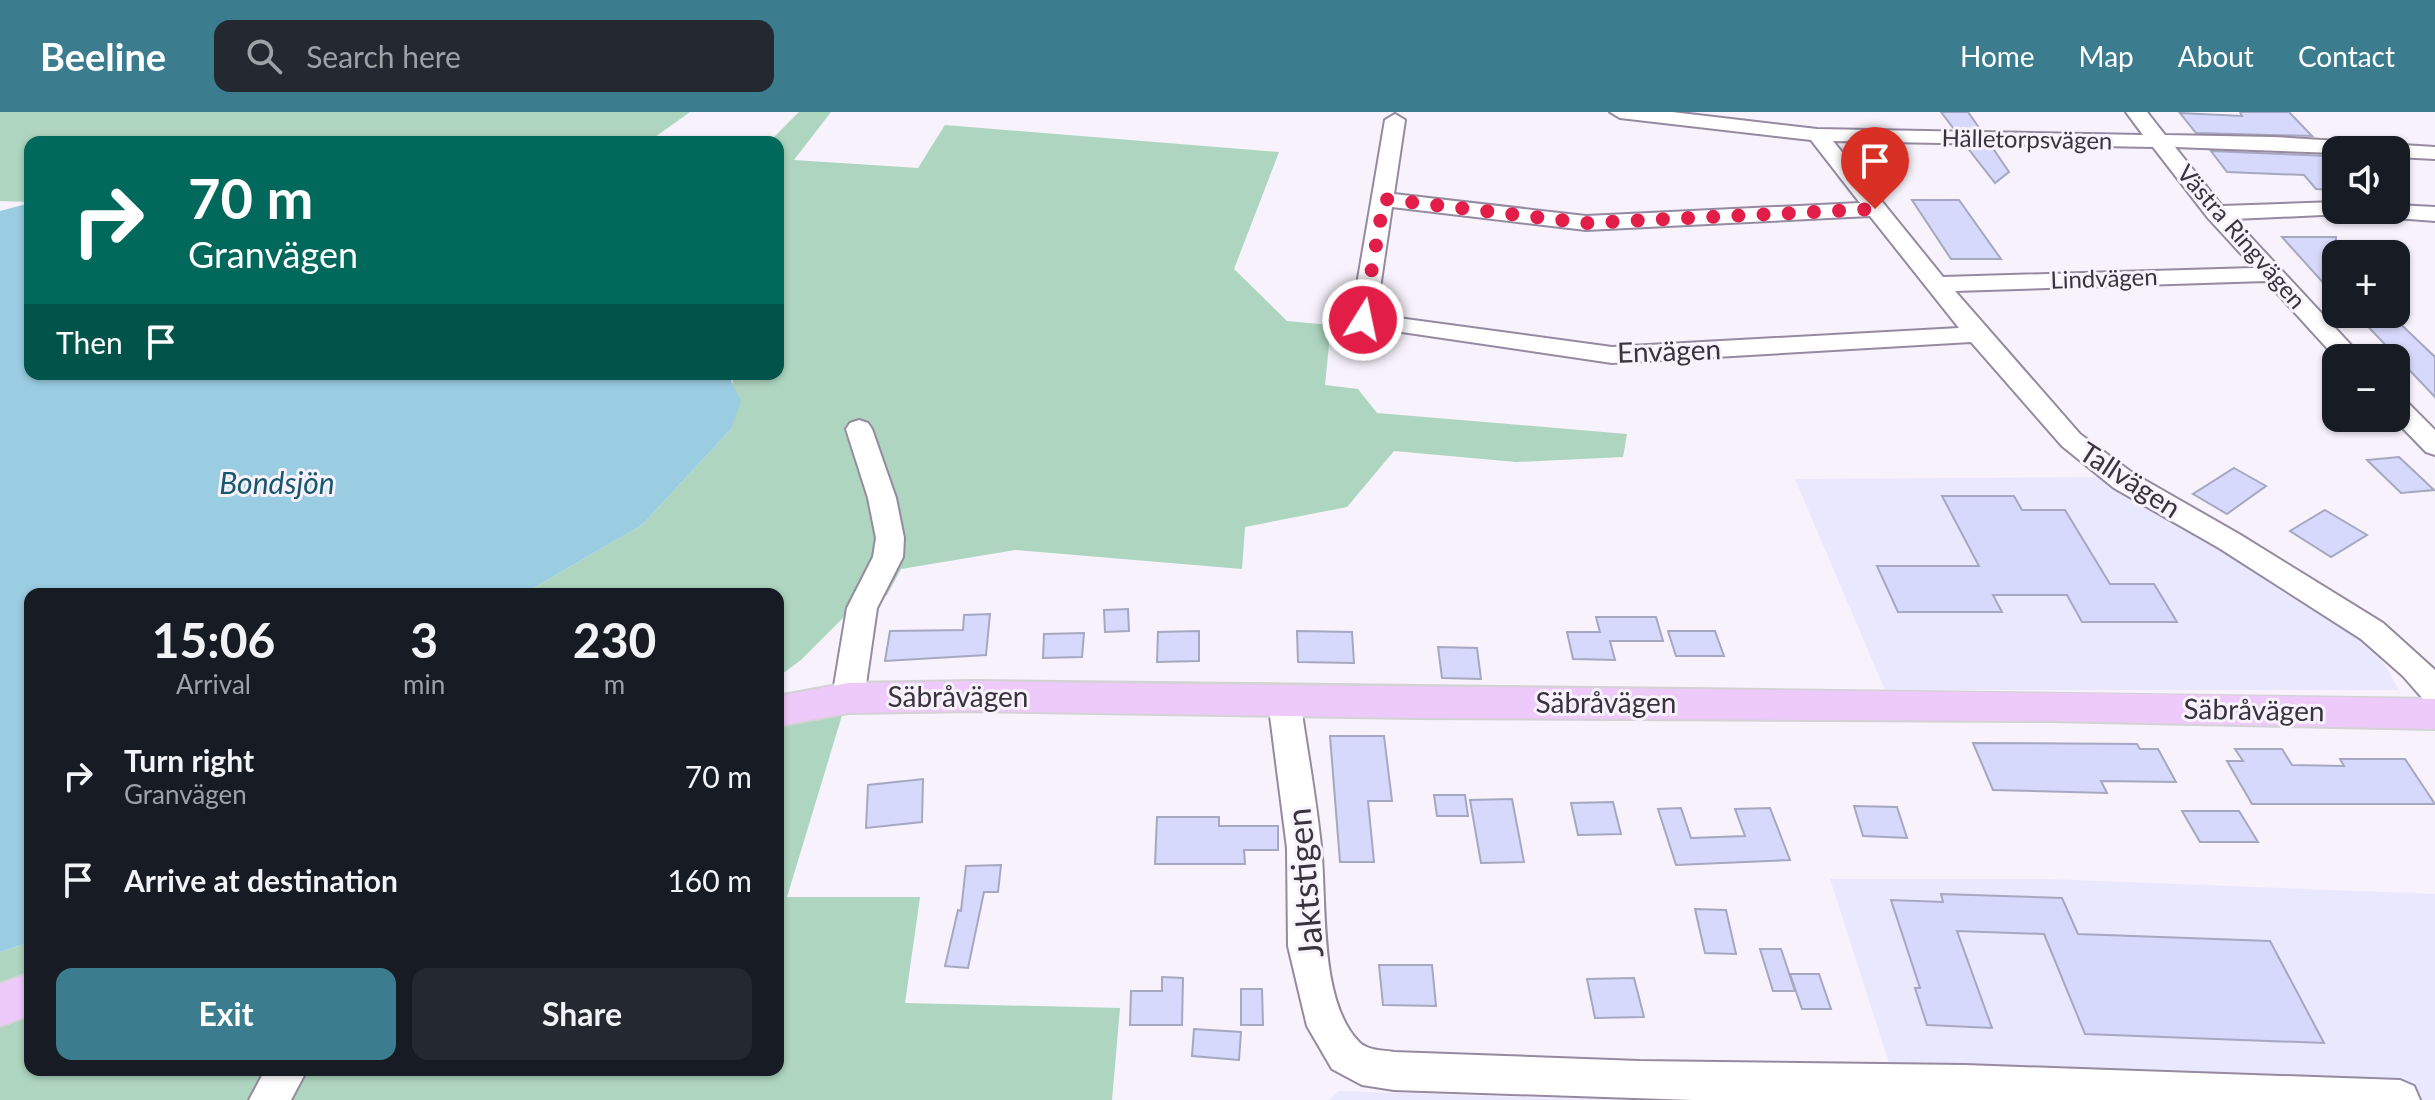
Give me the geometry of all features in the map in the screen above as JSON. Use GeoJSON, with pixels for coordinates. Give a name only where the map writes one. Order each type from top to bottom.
{"type":"FeatureCollection","features":[{"type":"Feature","properties":{"kind":"main road","name":"Säbråvägen"},"geometry":{"type":"LineString","coordinates":[[784,710],[848,698],[976,696],[2036,706],[2435,714]]}},
{"type":"Feature","properties":{"kind":"main road"},"geometry":{"type":"LineString","coordinates":[[0,1005],[24,996]]}},
{"type":"Feature","properties":{"kind":"street","name":"Hälletorpsvägen"},"geometry":{"type":"LineString","coordinates":[[1620,112],[1817,135],[2274,143],[2435,153]]}},
{"type":"Feature","properties":{"kind":"street","name":"Västra Ringvägen"},"geometry":{"type":"LineString","coordinates":[[2136,112],[2216,213],[2337,344]]}},
{"type":"Feature","properties":{"kind":"street"},"geometry":{"type":"LineString","coordinates":[[1395,120],[1384,199],[1586,223],[1875,209]]}},
{"type":"Feature","properties":{"kind":"street","name":"Tallvägen"},"geometry":{"type":"LineString","coordinates":[[1817,135],[1977,334],[2056,425],[2095,461],[2372,631],[2414,667],[2435,691]]}},
{"type":"Feature","properties":{"kind":"street","name":"Envägen"},"geometry":{"type":"LineString","coordinates":[[1384,199],[1363,320],[1612,355],[1977,334]]}},
{"type":"Feature","properties":{"kind":"street"},"geometry":{"type":"LineString","coordinates":[[2216,213],[2322,209]]}},
{"type":"Feature","properties":{"kind":"street"},"geometry":{"type":"LineString","coordinates":[[2410,213],[2435,214]]}},
{"type":"Feature","properties":{"kind":"street","name":"Lindvägen"},"geometry":{"type":"LineString","coordinates":[[1937,284],[2271,274]]}},
{"type":"Feature","properties":{"kind":"street"},"geometry":{"type":"LineString","coordinates":[[2410,420],[2435,446]]}},
{"type":"Feature","properties":{"kind":"street"},"geometry":{"type":"LineString","coordinates":[[848,698],[862,608],[888,557],[890,538],[882,498],[859,429]]}},
{"type":"Feature","properties":{"kind":"street","name":"Jaktstigen"},"geometry":{"type":"LineString","coordinates":[[1284,700],[1304,848],[1306,946],[1326,1026],[1346,1056],[1362,1066],[1641,1090],[1965,1084],[2400,1100]]}},
{"type":"Feature","properties":{"kind":"street"},"geometry":{"type":"LineString","coordinates":[[269,1100],[283,1076]]}},
{"type":"Feature","properties":{"kind":"shaded area"},"geometry":{"type":"Polygon","coordinates":[[[2108,477],[2377,651],[2399,690],[1885,690],[1795,479],[2108,477]]]}},
{"type":"Feature","properties":{"kind":"shaded area"},"geometry":{"type":"Polygon","coordinates":[[[1830,879],[2049,879],[2435,894],[2435,1100],[1901,1100],[1830,879]]]}},
{"type":"Feature","properties":{"kind":"shaded area"},"geometry":{"type":"Polygon","coordinates":[[[1338,1091],[1612,1100],[1329,1100],[1338,1091]]]}},
{"type":"Feature","properties":{"kind":"green space"},"geometry":{"type":"Polygon","coordinates":[[[0,112],[690,112],[656,136],[24,136],[24,202],[0,201],[0,112]]]}},
{"type":"Feature","properties":{"kind":"green space"},"geometry":{"type":"Polygon","coordinates":[[[799,112],[831,112],[794,160],[918,168],[945,125],[1279,152],[1234,269],[1287,321],[1331,325],[1325,385],[1358,389],[1377,413],[1627,434],[1623,457],[1516,462],[1394,451],[1347,507],[1245,527],[1242,569],[1015,550],[901,569],[887,595],[847,614],[784,673],[784,588],[533,588],[642,525],[731,429],[733,380],[784,380],[784,136],[775,136],[799,112]]]}},
{"type":"Feature","properties":{"kind":"green space"},"geometry":{"type":"Polygon","coordinates":[[[843,712],[787,897],[920,897],[905,1003],[1120,1008],[1112,1100],[0,1100],[0,952],[24,944],[24,1076],[784,1076],[784,722],[843,712]]]}},
{"type":"Feature","properties":{"kind":"water","name":"Bondsjön"},"geometry":{"type":"Polygon","coordinates":[[[24,205],[24,380],[731,380],[741,401],[731,429],[642,525],[533,588],[24,588],[24,944],[0,952],[0,211],[24,205]]]}},
{"type":"Feature","properties":{"kind":"building"},"geometry":{"type":"Polygon","coordinates":[[[1941,112],[1968,112],[1980,129],[1954,129],[1941,112]]]}},
{"type":"Feature","properties":{"kind":"building"},"geometry":{"type":"Polygon","coordinates":[[[2240,112],[2289,112],[2312,136],[2196,133],[2180,113],[2242,116],[2240,112]]]}},
{"type":"Feature","properties":{"kind":"building"},"geometry":{"type":"Polygon","coordinates":[[[1967,147],[1992,147],[2009,172],[1995,183],[1967,147]]]}},
{"type":"Feature","properties":{"kind":"building"},"geometry":{"type":"Polygon","coordinates":[[[2211,151],[2322,156],[2322,189],[2316,189],[2304,175],[2227,172],[2211,151]]]}},
{"type":"Feature","properties":{"kind":"building"},"geometry":{"type":"Polygon","coordinates":[[[1912,200],[1959,200],[2001,259],[1951,259],[1912,200]]]}},
{"type":"Feature","properties":{"kind":"building"},"geometry":{"type":"Polygon","coordinates":[[[2282,237],[2336,237],[2336,240],[2322,240],[2322,281],[2282,237]]]}},
{"type":"Feature","properties":{"kind":"building"},"geometry":{"type":"Polygon","coordinates":[[[2369,328],[2405,328],[2435,357],[2435,397],[2410,371],[2410,344],[2385,344],[2369,328]]]}},
{"type":"Feature","properties":{"kind":"building"},"geometry":{"type":"Polygon","coordinates":[[[2399,457],[2434,490],[2401,493],[2367,460],[2399,457]]]}},
{"type":"Feature","properties":{"kind":"building"},"geometry":{"type":"Polygon","coordinates":[[[2234,468],[2266,486],[2227,514],[2193,494],[2234,468]]]}},
{"type":"Feature","properties":{"kind":"building"},"geometry":{"type":"Polygon","coordinates":[[[1942,496],[2014,496],[2022,510],[2065,510],[2110,584],[2154,584],[2177,622],[2082,622],[2067,595],[1993,595],[2002,612],[1898,612],[1877,566],[1979,566],[1942,496]]]}},
{"type":"Feature","properties":{"kind":"building"},"geometry":{"type":"Polygon","coordinates":[[[2325,510],[2367,535],[2331,557],[2290,531],[2325,510]]]}},
{"type":"Feature","properties":{"kind":"building"},"geometry":{"type":"Polygon","coordinates":[[[1128,609],[1129,631],[1105,632],[1104,610],[1128,609]]]}},
{"type":"Feature","properties":{"kind":"building"},"geometry":{"type":"Polygon","coordinates":[[[990,614],[986,655],[885,661],[890,631],[963,630],[964,615],[990,614]]]}},
{"type":"Feature","properties":{"kind":"building"},"geometry":{"type":"Polygon","coordinates":[[[1596,617],[1656,617],[1663,641],[1610,641],[1615,660],[1573,659],[1567,632],[1600,632],[1596,617]]]}},
{"type":"Feature","properties":{"kind":"building"},"geometry":{"type":"Polygon","coordinates":[[[1199,631],[1199,661],[1157,662],[1158,632],[1199,631]]]}},
{"type":"Feature","properties":{"kind":"building"},"geometry":{"type":"Polygon","coordinates":[[[1297,631],[1352,632],[1354,663],[1298,662],[1297,631]]]}},
{"type":"Feature","properties":{"kind":"building"},"geometry":{"type":"Polygon","coordinates":[[[1668,631],[1715,631],[1724,656],[1676,656],[1668,631]]]}},
{"type":"Feature","properties":{"kind":"building"},"geometry":{"type":"Polygon","coordinates":[[[1084,633],[1082,657],[1043,658],[1044,634],[1084,633]]]}},
{"type":"Feature","properties":{"kind":"building"},"geometry":{"type":"Polygon","coordinates":[[[1438,647],[1477,648],[1481,679],[1442,678],[1438,647]]]}},
{"type":"Feature","properties":{"kind":"building"},"geometry":{"type":"Polygon","coordinates":[[[1330,736],[1384,736],[1392,801],[1368,801],[1374,862],[1340,862],[1330,736]]]}},
{"type":"Feature","properties":{"kind":"building"},"geometry":{"type":"Polygon","coordinates":[[[1973,743],[2137,744],[2140,749],[2158,749],[2176,782],[2101,781],[2107,793],[1993,790],[1973,743]]]}},
{"type":"Feature","properties":{"kind":"building"},"geometry":{"type":"Polygon","coordinates":[[[2235,749],[2282,749],[2292,765],[2344,766],[2340,759],[2405,759],[2435,804],[2252,804],[2227,761],[2243,761],[2235,749]]]}},
{"type":"Feature","properties":{"kind":"building"},"geometry":{"type":"Polygon","coordinates":[[[923,779],[922,822],[866,828],[868,785],[923,779]]]}},
{"type":"Feature","properties":{"kind":"building"},"geometry":{"type":"Polygon","coordinates":[[[1434,795],[1465,795],[1468,816],[1437,816],[1434,795]]]}},
{"type":"Feature","properties":{"kind":"building"},"geometry":{"type":"Polygon","coordinates":[[[1512,799],[1524,862],[1481,863],[1470,800],[1512,799]]]}},
{"type":"Feature","properties":{"kind":"building"},"geometry":{"type":"Polygon","coordinates":[[[1613,802],[1621,834],[1578,835],[1571,803],[1613,802]]]}},
{"type":"Feature","properties":{"kind":"building"},"geometry":{"type":"Polygon","coordinates":[[[1854,806],[1897,807],[1907,838],[1863,836],[1854,806]]]}},
{"type":"Feature","properties":{"kind":"building"},"geometry":{"type":"Polygon","coordinates":[[[1681,808],[1691,838],[1745,836],[1735,809],[1770,808],[1790,860],[1676,865],[1658,809],[1681,808]]]}},
{"type":"Feature","properties":{"kind":"building"},"geometry":{"type":"Polygon","coordinates":[[[2182,811],[2239,811],[2258,842],[2200,842],[2182,811]]]}},
{"type":"Feature","properties":{"kind":"building"},"geometry":{"type":"Polygon","coordinates":[[[1157,817],[1219,817],[1219,826],[1278,826],[1278,850],[1244,850],[1245,864],[1155,864],[1157,817]]]}},
{"type":"Feature","properties":{"kind":"building"},"geometry":{"type":"Polygon","coordinates":[[[1001,865],[998,892],[984,892],[968,968],[945,966],[958,910],[961,911],[966,866],[1001,865]]]}},
{"type":"Feature","properties":{"kind":"building"},"geometry":{"type":"Polygon","coordinates":[[[1941,894],[2062,898],[2078,934],[2270,941],[2324,1043],[2085,1034],[2044,934],[1957,931],[1992,1028],[1927,1025],[1915,988],[1920,988],[1891,900],[1943,902],[1941,894]]]}},
{"type":"Feature","properties":{"kind":"building"},"geometry":{"type":"Polygon","coordinates":[[[1695,909],[1726,910],[1736,954],[1705,953],[1695,909]]]}},
{"type":"Feature","properties":{"kind":"building"},"geometry":{"type":"Polygon","coordinates":[[[1760,949],[1781,949],[1795,991],[1773,991],[1760,949]]]}},
{"type":"Feature","properties":{"kind":"building"},"geometry":{"type":"Polygon","coordinates":[[[1379,965],[1432,965],[1436,1006],[1383,1005],[1379,965]]]}},
{"type":"Feature","properties":{"kind":"building"},"geometry":{"type":"Polygon","coordinates":[[[1790,974],[1819,974],[1831,1009],[1802,1009],[1790,974]]]}},
{"type":"Feature","properties":{"kind":"building"},"geometry":{"type":"Polygon","coordinates":[[[1162,977],[1183,978],[1182,1025],[1130,1025],[1131,991],[1162,991],[1162,977]]]}},
{"type":"Feature","properties":{"kind":"building"},"geometry":{"type":"Polygon","coordinates":[[[1634,978],[1644,1017],[1595,1018],[1587,979],[1634,978]]]}},
{"type":"Feature","properties":{"kind":"building"},"geometry":{"type":"Polygon","coordinates":[[[1241,989],[1262,989],[1263,1025],[1241,1025],[1241,989]]]}},
{"type":"Feature","properties":{"kind":"building"},"geometry":{"type":"Polygon","coordinates":[[[1194,1029],[1241,1032],[1239,1060],[1192,1056],[1194,1029]]]}},
{"type":"Feature","properties":{"kind":"route"},"geometry":{"type":"LineString","coordinates":[[1363,320],[1384,199],[1586,223],[1875,209]]}}]}
